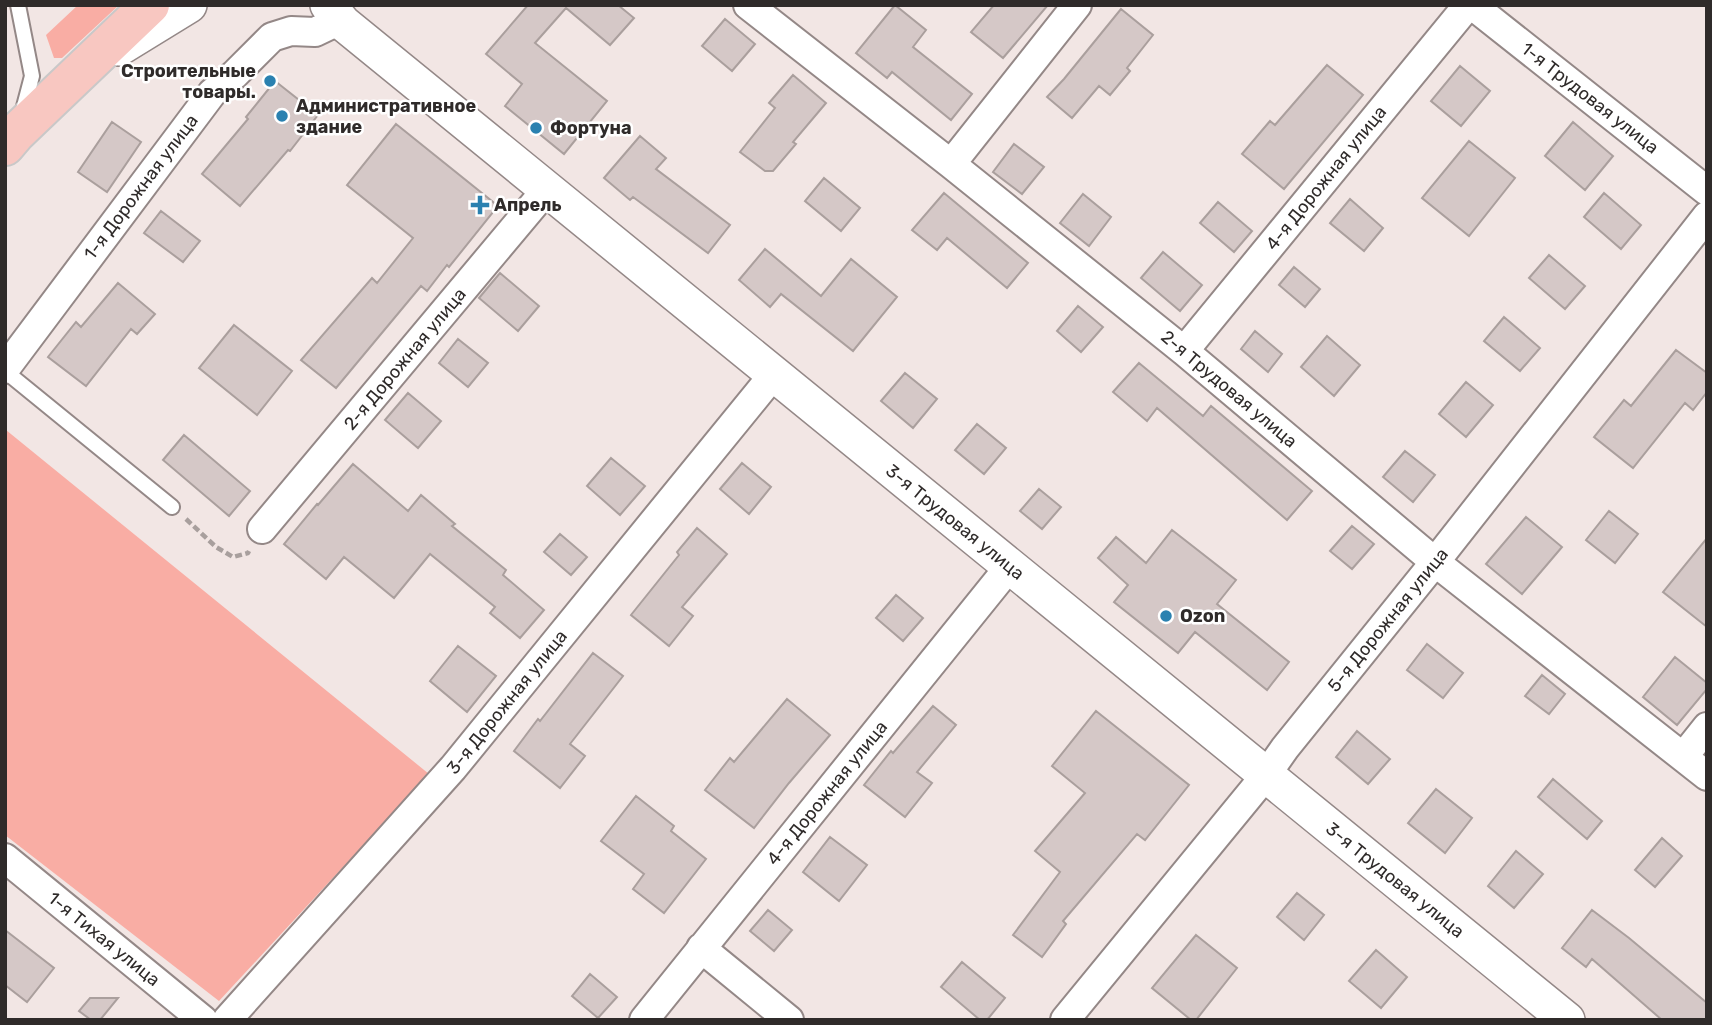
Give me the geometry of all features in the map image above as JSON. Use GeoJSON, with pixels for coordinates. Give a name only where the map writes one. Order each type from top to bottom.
{"type":"FeatureCollection","features":[{"type":"Feature","properties":{"kind":"main road"},"geometry":{"type":"LineString","coordinates":[[9,140],[150,5]]}},
{"type":"Feature","properties":{"kind":"street"},"geometry":{"type":"LineString","coordinates":[[77,74],[188,5]]}},
{"type":"Feature","properties":{"kind":"street","name":"3-я Трудовая улица"},"geometry":{"type":"LineString","coordinates":[[302,5],[336,17],[1567,1020]]}},
{"type":"Feature","properties":{"kind":"street","name":"2-я Трудовая улица"},"geometry":{"type":"LineString","coordinates":[[748,5],[1184,351],[1435,562],[1707,776]]}},
{"type":"Feature","properties":{"kind":"street"},"geometry":{"type":"LineString","coordinates":[[951,164],[1077,5]]}},
{"type":"Feature","properties":{"kind":"street","name":"1-я Трудовая улица"},"geometry":{"type":"LineString","coordinates":[[1470,5],[1707,191]]}},
{"type":"Feature","properties":{"kind":"street","name":"4-я Дорожная улица"},"geometry":{"type":"LineString","coordinates":[[1184,351],[1470,5]]}},
{"type":"Feature","properties":{"kind":"street","name":"1-я Дорожная улица"},"geometry":{"type":"LineString","coordinates":[[5,370],[212,93],[272,37],[291,31],[315,32],[336,17]]}},
{"type":"Feature","properties":{"kind":"street","name":"2-я Дорожная улица"},"geometry":{"type":"LineString","coordinates":[[262,529],[547,189]]}},
{"type":"Feature","properties":{"kind":"street","name":"5-я Дорожная улица"},"geometry":{"type":"LineString","coordinates":[[1075,1016],[1707,216]]}},
{"type":"Feature","properties":{"kind":"street","name":"3-я Дорожная улица"},"geometry":{"type":"LineString","coordinates":[[228,1020],[453,768],[774,374]]}},
{"type":"Feature","properties":{"kind":"street","name":"4-я Дорожная улица"},"geometry":{"type":"LineString","coordinates":[[644,1020],[1010,566]]}},
{"type":"Feature","properties":{"kind":"street"},"geometry":{"type":"LineString","coordinates":[[1683,757],[1707,727]]}},
{"type":"Feature","properties":{"kind":"street","name":"1-я Тихая улица"},"geometry":{"type":"LineString","coordinates":[[5,858],[203,1020]]}},
{"type":"Feature","properties":{"kind":"street"},"geometry":{"type":"LineString","coordinates":[[701,948],[789,1020]]}},
{"type":"Feature","properties":{"kind":"lane"},"geometry":{"type":"LineString","coordinates":[[9,140],[32,76],[18,5]]}},
{"type":"Feature","properties":{"kind":"lane"},"geometry":{"type":"LineString","coordinates":[[5,370],[172,507]]}},
{"type":"Feature","properties":{"kind":"path"},"geometry":{"type":"LineString","coordinates":[[172,507],[216,547],[233,557],[248,553],[262,529]]}},
{"type":"Feature","properties":{"kind":"shaded area"},"geometry":{"type":"Polygon","coordinates":[[[78,5],[119,5],[62,58],[54,58],[46,35],[78,5]]]}},
{"type":"Feature","properties":{"kind":"shaded area"},"geometry":{"type":"Polygon","coordinates":[[[6,430],[429,774],[219,1001],[5,835],[6,430]]]}},
{"type":"Feature","properties":{"kind":"building"},"geometry":{"type":"Polygon","coordinates":[[[528,5],[618,5],[634,18],[610,45],[566,8],[535,43],[607,101],[564,154],[505,106],[522,84],[486,54],[528,5]]]}},
{"type":"Feature","properties":{"kind":"building"},"geometry":{"type":"Polygon","coordinates":[[[895,5],[926,30],[913,47],[972,94],[951,120],[892,72],[887,78],[856,53],[895,5]]]}},
{"type":"Feature","properties":{"kind":"building"},"geometry":{"type":"Polygon","coordinates":[[[994,5],[1048,5],[1003,58],[971,32],[994,5]]]}},
{"type":"Feature","properties":{"kind":"building"},"geometry":{"type":"Polygon","coordinates":[[[1121,9],[1153,35],[1127,68],[1130,71],[1110,95],[1099,86],[1072,118],[1047,97],[1121,9]]]}},
{"type":"Feature","properties":{"kind":"building"},"geometry":{"type":"Polygon","coordinates":[[[725,19],[755,44],[732,71],[702,46],[725,19]]]}},
{"type":"Feature","properties":{"kind":"building"},"geometry":{"type":"Polygon","coordinates":[[[1327,65],[1363,95],[1284,189],[1242,154],[1270,121],[1275,125],[1327,65]]]}},
{"type":"Feature","properties":{"kind":"building"},"geometry":{"type":"Polygon","coordinates":[[[1460,66],[1490,91],[1461,126],[1431,101],[1460,66]]]}},
{"type":"Feature","properties":{"kind":"building"},"geometry":{"type":"Polygon","coordinates":[[[793,75],[826,103],[773,171],[765,171],[740,152],[775,108],[769,103],[793,75]]]}},
{"type":"Feature","properties":{"kind":"building"},"geometry":{"type":"Polygon","coordinates":[[[275,81],[318,115],[290,151],[288,150],[240,206],[202,174],[248,119],[246,117],[275,81]]]}},
{"type":"Feature","properties":{"kind":"building"},"geometry":{"type":"Polygon","coordinates":[[[112,122],[141,142],[107,192],[78,172],[112,122]]]}},
{"type":"Feature","properties":{"kind":"building"},"geometry":{"type":"Polygon","coordinates":[[[1573,122],[1613,156],[1585,190],[1545,156],[1573,122]]]}},
{"type":"Feature","properties":{"kind":"building"},"geometry":{"type":"Polygon","coordinates":[[[396,124],[498,206],[427,291],[421,286],[336,388],[301,360],[372,278],[377,283],[413,238],[347,185],[396,124]]]}},
{"type":"Feature","properties":{"kind":"building"},"geometry":{"type":"Polygon","coordinates":[[[640,136],[666,158],[656,169],[730,225],[708,253],[633,197],[630,200],[604,178],[640,136]]]}},
{"type":"Feature","properties":{"kind":"building"},"geometry":{"type":"Polygon","coordinates":[[[1469,141],[1515,178],[1469,236],[1422,198],[1469,141]]]}},
{"type":"Feature","properties":{"kind":"building"},"geometry":{"type":"Polygon","coordinates":[[[1014,144],[1044,167],[1022,194],[993,172],[1014,144]]]}},
{"type":"Feature","properties":{"kind":"building"},"geometry":{"type":"Polygon","coordinates":[[[824,178],[860,208],[841,231],[805,201],[824,178]]]}},
{"type":"Feature","properties":{"kind":"building"},"geometry":{"type":"Polygon","coordinates":[[[944,193],[1028,263],[1007,288],[947,238],[937,250],[912,230],[944,193]]]}},
{"type":"Feature","properties":{"kind":"building"},"geometry":{"type":"Polygon","coordinates":[[[1604,193],[1641,225],[1621,249],[1584,217],[1604,193]]]}},
{"type":"Feature","properties":{"kind":"building"},"geometry":{"type":"Polygon","coordinates":[[[1083,194],[1111,217],[1089,246],[1060,223],[1083,194]]]}},
{"type":"Feature","properties":{"kind":"building"},"geometry":{"type":"Polygon","coordinates":[[[1350,199],[1383,228],[1364,251],[1330,223],[1350,199]]]}},
{"type":"Feature","properties":{"kind":"building"},"geometry":{"type":"Polygon","coordinates":[[[1218,202],[1252,231],[1234,252],[1200,223],[1218,202]]]}},
{"type":"Feature","properties":{"kind":"building"},"geometry":{"type":"Polygon","coordinates":[[[161,211],[200,241],[183,262],[144,233],[161,211]]]}},
{"type":"Feature","properties":{"kind":"building"},"geometry":{"type":"Polygon","coordinates":[[[765,249],[821,296],[851,259],[897,297],[853,351],[781,294],[770,307],[739,280],[765,249]]]}},
{"type":"Feature","properties":{"kind":"building"},"geometry":{"type":"Polygon","coordinates":[[[1163,252],[1202,285],[1180,311],[1141,278],[1163,252]]]}},
{"type":"Feature","properties":{"kind":"building"},"geometry":{"type":"Polygon","coordinates":[[[1549,255],[1585,286],[1565,309],[1529,278],[1549,255]]]}},
{"type":"Feature","properties":{"kind":"building"},"geometry":{"type":"Polygon","coordinates":[[[1294,267],[1320,289],[1305,307],[1279,285],[1294,267]]]}},
{"type":"Feature","properties":{"kind":"building"},"geometry":{"type":"Polygon","coordinates":[[[500,273],[539,306],[518,331],[479,298],[500,273]]]}},
{"type":"Feature","properties":{"kind":"building"},"geometry":{"type":"Polygon","coordinates":[[[118,283],[155,314],[137,334],[131,329],[86,386],[48,357],[76,322],[81,327],[118,283]]]}},
{"type":"Feature","properties":{"kind":"building"},"geometry":{"type":"Polygon","coordinates":[[[1078,306],[1103,327],[1081,352],[1057,331],[1078,306]]]}},
{"type":"Feature","properties":{"kind":"building"},"geometry":{"type":"Polygon","coordinates":[[[1504,317],[1540,348],[1520,371],[1484,341],[1504,317]]]}},
{"type":"Feature","properties":{"kind":"building"},"geometry":{"type":"Polygon","coordinates":[[[234,325],[292,371],[257,415],[199,368],[234,325]]]}},
{"type":"Feature","properties":{"kind":"building"},"geometry":{"type":"Polygon","coordinates":[[[1255,331],[1282,354],[1268,372],[1241,349],[1255,331]]]}},
{"type":"Feature","properties":{"kind":"building"},"geometry":{"type":"Polygon","coordinates":[[[1327,336],[1360,365],[1334,396],[1301,367],[1327,336]]]}},
{"type":"Feature","properties":{"kind":"building"},"geometry":{"type":"Polygon","coordinates":[[[458,339],[488,363],[468,387],[439,363],[458,339]]]}},
{"type":"Feature","properties":{"kind":"building"},"geometry":{"type":"Polygon","coordinates":[[[1676,350],[1707,373],[1707,392],[1693,410],[1685,403],[1633,468],[1594,437],[1624,400],[1631,406],[1676,350]]]}},
{"type":"Feature","properties":{"kind":"building"},"geometry":{"type":"Polygon","coordinates":[[[1139,363],[1203,416],[1211,406],[1312,491],[1287,520],[1157,408],[1147,421],[1113,392],[1139,363]]]}},
{"type":"Feature","properties":{"kind":"building"},"geometry":{"type":"Polygon","coordinates":[[[905,373],[937,399],[913,428],[881,401],[905,373]]]}},
{"type":"Feature","properties":{"kind":"building"},"geometry":{"type":"Polygon","coordinates":[[[1466,382],[1493,405],[1466,437],[1439,414],[1466,382]]]}},
{"type":"Feature","properties":{"kind":"building"},"geometry":{"type":"Polygon","coordinates":[[[408,393],[441,421],[418,448],[385,420],[408,393]]]}},
{"type":"Feature","properties":{"kind":"building"},"geometry":{"type":"Polygon","coordinates":[[[977,424],[1006,448],[984,474],[955,450],[977,424]]]}},
{"type":"Feature","properties":{"kind":"building"},"geometry":{"type":"Polygon","coordinates":[[[184,435],[250,491],[229,516],[163,460],[184,435]]]}},
{"type":"Feature","properties":{"kind":"building"},"geometry":{"type":"Polygon","coordinates":[[[1405,451],[1435,475],[1413,502],[1383,477],[1405,451]]]}},
{"type":"Feature","properties":{"kind":"building"},"geometry":{"type":"Polygon","coordinates":[[[611,458],[645,486],[620,515],[587,486],[611,458]]]}},
{"type":"Feature","properties":{"kind":"building"},"geometry":{"type":"Polygon","coordinates":[[[742,463],[771,487],[749,514],[720,489],[742,463]]]}},
{"type":"Feature","properties":{"kind":"building"},"geometry":{"type":"Polygon","coordinates":[[[353,464],[408,511],[421,495],[455,524],[452,526],[506,570],[503,575],[544,610],[520,638],[490,613],[495,607],[430,554],[394,598],[344,557],[326,579],[284,544],[353,464]]]}},
{"type":"Feature","properties":{"kind":"building"},"geometry":{"type":"Polygon","coordinates":[[[1039,489],[1061,507],[1042,529],[1020,511],[1039,489]]]}},
{"type":"Feature","properties":{"kind":"building"},"geometry":{"type":"Polygon","coordinates":[[[1609,511],[1638,534],[1615,563],[1586,540],[1609,511]]]}},
{"type":"Feature","properties":{"kind":"building"},"geometry":{"type":"Polygon","coordinates":[[[1526,517],[1562,547],[1522,594],[1486,564],[1526,517]]]}},
{"type":"Feature","properties":{"kind":"building"},"geometry":{"type":"Polygon","coordinates":[[[1352,526],[1374,544],[1352,569],[1330,551],[1352,526]]]}},
{"type":"Feature","properties":{"kind":"building"},"geometry":{"type":"Polygon","coordinates":[[[697,528],[727,554],[682,607],[693,616],[669,646],[631,615],[697,528]]]}},
{"type":"Feature","properties":{"kind":"building"},"geometry":{"type":"Polygon","coordinates":[[[1172,530],[1236,580],[1217,604],[1289,662],[1267,690],[1195,632],[1178,653],[1114,602],[1128,585],[1098,558],[1116,537],[1146,563],[1172,530]]]}},
{"type":"Feature","properties":{"kind":"building"},"geometry":{"type":"Polygon","coordinates":[[[560,534],[587,557],[571,575],[544,552],[560,534]]]}},
{"type":"Feature","properties":{"kind":"building"},"geometry":{"type":"Polygon","coordinates":[[[1707,538],[1707,627],[1663,592],[1707,538]]]}},
{"type":"Feature","properties":{"kind":"building"},"geometry":{"type":"Polygon","coordinates":[[[896,595],[923,618],[903,641],[876,618],[896,595]]]}},
{"type":"Feature","properties":{"kind":"building"},"geometry":{"type":"Polygon","coordinates":[[[1427,644],[1463,673],[1443,698],[1407,670],[1427,644]]]}},
{"type":"Feature","properties":{"kind":"building"},"geometry":{"type":"Polygon","coordinates":[[[458,646],[496,676],[467,712],[430,681],[458,646]]]}},
{"type":"Feature","properties":{"kind":"building"},"geometry":{"type":"Polygon","coordinates":[[[593,653],[623,676],[570,744],[585,756],[560,788],[514,751],[593,653]]]}},
{"type":"Feature","properties":{"kind":"building"},"geometry":{"type":"Polygon","coordinates":[[[1675,657],[1707,683],[1707,689],[1677,725],[1643,697],[1675,657]]]}},
{"type":"Feature","properties":{"kind":"building"},"geometry":{"type":"Polygon","coordinates":[[[1542,675],[1565,694],[1549,714],[1525,696],[1542,675]]]}},
{"type":"Feature","properties":{"kind":"building"},"geometry":{"type":"Polygon","coordinates":[[[787,699],[830,735],[754,828],[705,790],[730,758],[734,762],[787,699]]]}},
{"type":"Feature","properties":{"kind":"building"},"geometry":{"type":"Polygon","coordinates":[[[933,706],[956,725],[917,772],[932,783],[905,817],[864,785],[933,706]]]}},
{"type":"Feature","properties":{"kind":"building"},"geometry":{"type":"Polygon","coordinates":[[[1096,711],[1189,785],[1145,840],[1137,834],[1063,921],[1066,924],[1042,957],[1013,935],[1060,872],[1035,851],[1085,793],[1052,766],[1096,711]]]}},
{"type":"Feature","properties":{"kind":"building"},"geometry":{"type":"Polygon","coordinates":[[[1357,731],[1390,759],[1368,784],[1336,757],[1357,731]]]}},
{"type":"Feature","properties":{"kind":"building"},"geometry":{"type":"Polygon","coordinates":[[[1553,779],[1602,821],[1587,839],[1538,797],[1553,779]]]}},
{"type":"Feature","properties":{"kind":"building"},"geometry":{"type":"Polygon","coordinates":[[[1436,789],[1472,818],[1445,853],[1408,823],[1436,789]]]}},
{"type":"Feature","properties":{"kind":"building"},"geometry":{"type":"Polygon","coordinates":[[[636,796],[674,826],[671,831],[706,859],[664,913],[633,889],[644,874],[601,841],[636,796]]]}},
{"type":"Feature","properties":{"kind":"building"},"geometry":{"type":"Polygon","coordinates":[[[830,837],[867,865],[839,901],[803,872],[830,837]]]}},
{"type":"Feature","properties":{"kind":"building"},"geometry":{"type":"Polygon","coordinates":[[[1662,838],[1682,856],[1655,887],[1635,870],[1662,838]]]}},
{"type":"Feature","properties":{"kind":"building"},"geometry":{"type":"Polygon","coordinates":[[[1516,851],[1543,874],[1514,908],[1488,886],[1516,851]]]}},
{"type":"Feature","properties":{"kind":"building"},"geometry":{"type":"Polygon","coordinates":[[[1297,893],[1324,915],[1304,940],[1277,917],[1297,893]]]}},
{"type":"Feature","properties":{"kind":"building"},"geometry":{"type":"Polygon","coordinates":[[[768,910],[792,930],[774,951],[750,931],[768,910]]]}},
{"type":"Feature","properties":{"kind":"building"},"geometry":{"type":"Polygon","coordinates":[[[1592,910],[1707,1003],[1707,1020],[1662,1020],[1592,959],[1586,967],[1562,948],[1592,910]]]}},
{"type":"Feature","properties":{"kind":"building"},"geometry":{"type":"Polygon","coordinates":[[[5,930],[54,968],[27,1002],[5,985],[5,930]]]}},
{"type":"Feature","properties":{"kind":"building"},"geometry":{"type":"Polygon","coordinates":[[[1196,935],[1237,968],[1196,1020],[1191,1020],[1152,988],[1196,935]]]}},
{"type":"Feature","properties":{"kind":"building"},"geometry":{"type":"Polygon","coordinates":[[[1376,950],[1407,977],[1381,1008],[1349,981],[1376,950]]]}},
{"type":"Feature","properties":{"kind":"building"},"geometry":{"type":"Polygon","coordinates":[[[962,962],[1005,998],[987,1020],[980,1020],[941,987],[962,962]]]}},
{"type":"Feature","properties":{"kind":"building"},"geometry":{"type":"Polygon","coordinates":[[[590,974],[617,997],[598,1018],[572,996],[590,974]]]}},
{"type":"Feature","properties":{"kind":"building"},"geometry":{"type":"Polygon","coordinates":[[[90,998],[118,998],[100,1020],[91,1020],[79,1011],[90,998]]]}},
{"type":"Feature","properties":{"kind":"place","name":"Строительные товары."},"geometry":{"type":"Point","coordinates":[270,81]}},
{"type":"Feature","properties":{"kind":"place","name":"Административное здание"},"geometry":{"type":"Point","coordinates":[282,116]}},
{"type":"Feature","properties":{"kind":"place","name":"Фортуна"},"geometry":{"type":"Point","coordinates":[536,128]}},
{"type":"Feature","properties":{"kind":"place","name":"Апрель"},"geometry":{"type":"Point","coordinates":[480,205]}},
{"type":"Feature","properties":{"kind":"place","name":"Ozon"},"geometry":{"type":"Point","coordinates":[1166,616]}}]}
